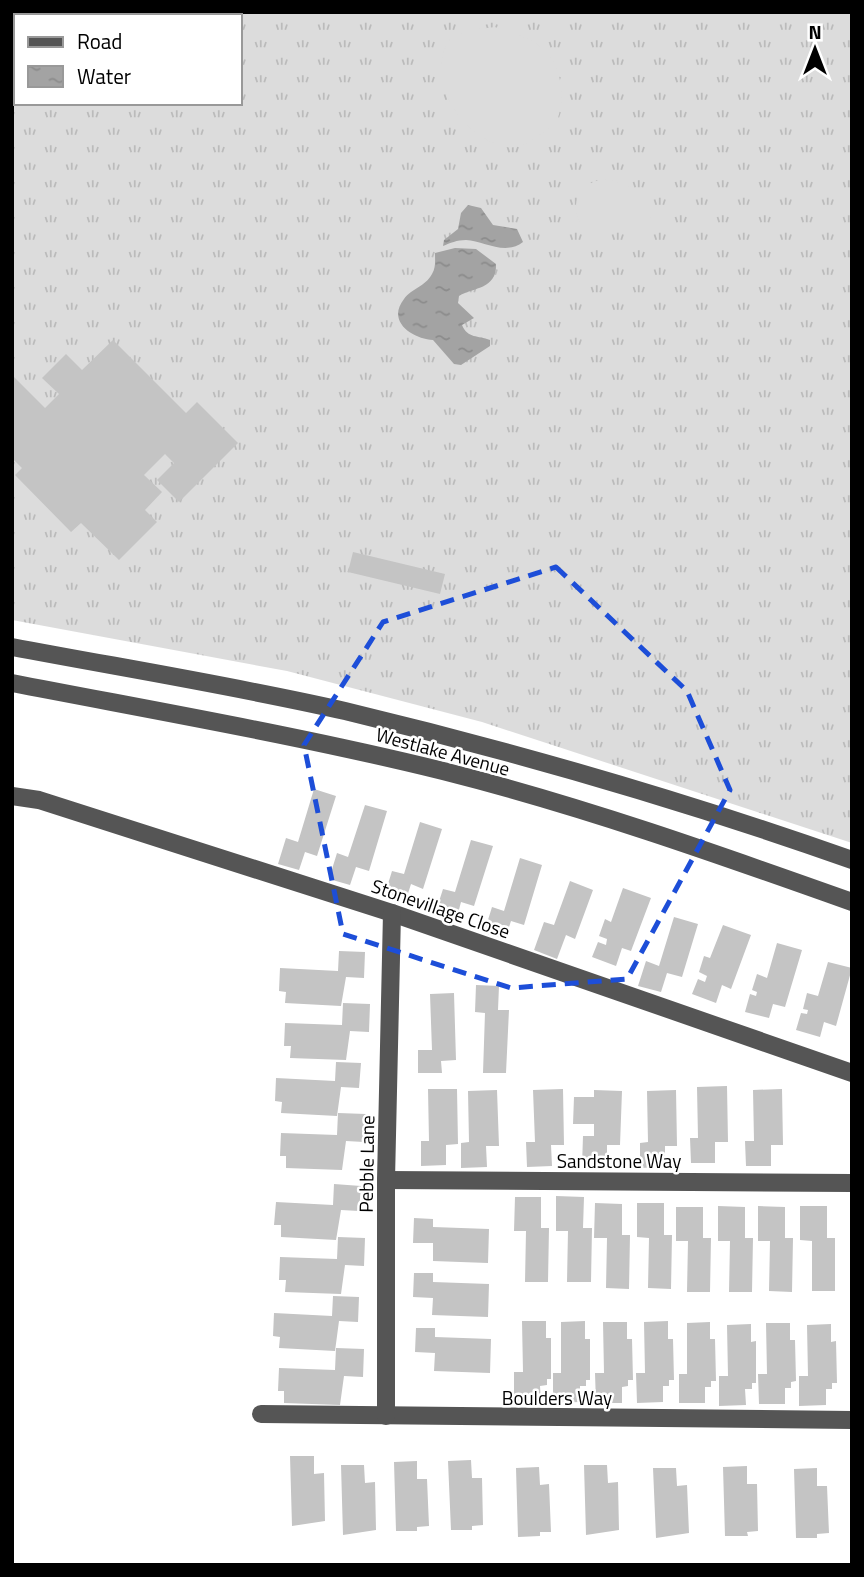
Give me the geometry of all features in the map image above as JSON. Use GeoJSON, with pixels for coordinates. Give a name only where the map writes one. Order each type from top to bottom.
{"type":"FeatureCollection","features":[{"type":"Feature","properties":{"kind":"street","name":"Westlake Avenue"},"geometry":{"type":"LineString","coordinates":[[12,647],[343,711],[483,746],[740,821],[852,860]]}},
{"type":"Feature","properties":{"kind":"street","name":"Westlake Avenue"},"geometry":{"type":"LineString","coordinates":[[12,683],[334,745],[446,772],[713,852],[852,902]]}},
{"type":"Feature","properties":{"kind":"street","name":"Stonevillage Close"},"geometry":{"type":"LineString","coordinates":[[12,796],[39,800],[100,821],[202,850],[852,1073]]}},
{"type":"Feature","properties":{"kind":"street","name":"Pebble Lane"},"geometry":{"type":"LineString","coordinates":[[386,1416],[386,1180],[392,913]]}},
{"type":"Feature","properties":{"kind":"street","name":"Sandstone Way"},"geometry":{"type":"LineString","coordinates":[[386,1180],[852,1183]]}},
{"type":"Feature","properties":{"kind":"street","name":"Boulders Way"},"geometry":{"type":"LineString","coordinates":[[261,1415],[852,1420]]}},
{"type":"Feature","properties":{"kind":"highlighted area"},"geometry":{"type":"Polygon","coordinates":[[[556,567],[687,691],[730,790],[627,979],[511,988],[343,934],[304,745],[383,622],[556,567]]]}},
{"type":"Feature","properties":{"kind":"green space"},"geometry":{"type":"Polygon","coordinates":[[[12,12],[852,12],[852,843],[482,722],[287,671],[12,620],[12,12]]]}},
{"type":"Feature","properties":{"kind":"green space"},"geometry":{"type":"Polygon","coordinates":[[[495,27],[528,39],[542,48],[550,56],[559,76],[561,99],[557,121],[519,146],[506,147],[475,132],[451,105],[444,88],[441,71],[443,55],[450,39],[470,30],[495,27]]]}},
{"type":"Feature","properties":{"kind":"green space"},"geometry":{"type":"Polygon","coordinates":[[[604,179],[629,186],[640,195],[651,219],[647,225],[628,229],[580,223],[576,208],[579,195],[589,184],[604,179]]]}},
{"type":"Feature","properties":{"kind":"water"},"geometry":{"type":"Polygon","coordinates":[[[468,205],[481,208],[493,225],[517,229],[523,242],[509,248],[466,240],[443,246],[444,240],[458,229],[461,213],[468,205]]]}},
{"type":"Feature","properties":{"kind":"water"},"geometry":{"type":"Polygon","coordinates":[[[455,248],[476,249],[496,264],[489,283],[459,296],[458,303],[474,318],[462,325],[464,329],[470,335],[490,340],[490,346],[461,365],[454,364],[433,340],[410,333],[400,322],[398,315],[404,299],[432,274],[435,253],[455,248]]]}},
{"type":"Feature","properties":{"kind":"building"},"geometry":{"type":"Polygon","coordinates":[[[113,340],[186,413],[197,402],[238,443],[179,502],[157,480],[174,463],[165,454],[144,475],[162,492],[145,510],[157,522],[119,560],[81,523],[71,532],[15,475],[22,468],[12,458],[12,375],[45,408],[59,394],[42,378],[66,354],[82,370],[113,340]]]}},
{"type":"Feature","properties":{"kind":"building"},"geometry":{"type":"Polygon","coordinates":[[[353,552],[445,574],[440,594],[348,572],[353,552]]]}},
{"type":"Feature","properties":{"kind":"building"},"geometry":{"type":"Polygon","coordinates":[[[314,789],[336,796],[317,856],[305,852],[299,870],[278,864],[286,838],[298,842],[314,789]]]}},
{"type":"Feature","properties":{"kind":"building"},"geometry":{"type":"Polygon","coordinates":[[[365,805],[387,811],[369,871],[356,867],[350,885],[329,879],[337,853],[348,857],[365,805]]]}},
{"type":"Feature","properties":{"kind":"building"},"geometry":{"type":"Polygon","coordinates":[[[420,822],[442,829],[423,889],[411,884],[405,903],[384,897],[392,871],[404,874],[420,822]]]}},
{"type":"Feature","properties":{"kind":"building"},"geometry":{"type":"Polygon","coordinates":[[[471,840],[493,846],[474,906],[461,902],[456,921],[435,914],[443,889],[455,892],[471,840]]]}},
{"type":"Feature","properties":{"kind":"building"},"geometry":{"type":"Polygon","coordinates":[[[520,858],[542,865],[524,925],[511,921],[505,939],[484,933],[492,907],[504,911],[520,858]]]}},
{"type":"Feature","properties":{"kind":"building"},"geometry":{"type":"Polygon","coordinates":[[[570,881],[593,890],[575,939],[566,935],[557,959],[534,950],[544,922],[554,925],[570,881]]]}},
{"type":"Feature","properties":{"kind":"building"},"geometry":{"type":"Polygon","coordinates":[[[623,888],[651,898],[631,951],[622,948],[616,966],[592,957],[598,942],[606,945],[607,939],[599,936],[605,919],[611,922],[623,888]]]}},
{"type":"Feature","properties":{"kind":"building"},"geometry":{"type":"Polygon","coordinates":[[[674,917],[698,924],[682,977],[667,973],[661,992],[638,986],[646,961],[659,966],[674,917]]]}},
{"type":"Feature","properties":{"kind":"building"},"geometry":{"type":"Polygon","coordinates":[[[723,925],[751,935],[731,989],[722,985],[716,1003],[692,994],[698,979],[705,982],[707,976],[699,972],[704,956],[710,958],[723,925]]]}},
{"type":"Feature","properties":{"kind":"building"},"geometry":{"type":"Polygon","coordinates":[[[777,943],[802,950],[785,1007],[773,1004],[769,1018],[745,1012],[750,994],[756,996],[757,992],[752,990],[757,974],[767,978],[777,943]]]}},
{"type":"Feature","properties":{"kind":"building"},"geometry":{"type":"Polygon","coordinates":[[[339,951],[365,952],[364,978],[346,977],[341,1006],[285,1003],[286,992],[279,991],[280,968],[338,971],[339,951]]]}},
{"type":"Feature","properties":{"kind":"building"},"geometry":{"type":"Polygon","coordinates":[[[828,962],[852,968],[836,1026],[824,1022],[820,1037],[796,1030],[801,1013],[807,1014],[808,1010],[803,1009],[807,993],[818,996],[828,962]]]}},
{"type":"Feature","properties":{"kind":"building"},"geometry":{"type":"Polygon","coordinates":[[[476,985],[499,986],[498,1010],[509,1010],[506,1073],[483,1073],[485,1013],[475,1012],[476,985]]]}},
{"type":"Feature","properties":{"kind":"building"},"geometry":{"type":"Polygon","coordinates":[[[454,993],[456,1060],[441,1061],[442,1073],[418,1073],[418,1050],[432,1050],[430,994],[454,993]]]}},
{"type":"Feature","properties":{"kind":"building"},"geometry":{"type":"Polygon","coordinates":[[[343,1003],[370,1004],[369,1032],[350,1031],[346,1060],[290,1058],[291,1046],[284,1046],[285,1023],[342,1025],[343,1003]]]}},
{"type":"Feature","properties":{"kind":"building"},"geometry":{"type":"Polygon","coordinates":[[[336,1062],[361,1063],[359,1088],[341,1087],[337,1116],[281,1113],[282,1102],[275,1101],[276,1078],[335,1081],[336,1062]]]}},
{"type":"Feature","properties":{"kind":"building"},"geometry":{"type":"Polygon","coordinates":[[[727,1086],[728,1142],[715,1142],[715,1163],[691,1163],[690,1138],[698,1138],[697,1087],[727,1086]]]}},
{"type":"Feature","properties":{"kind":"building"},"geometry":{"type":"Polygon","coordinates":[[[428,1089],[457,1089],[458,1144],[446,1145],[446,1165],[421,1166],[421,1141],[429,1141],[428,1089]]]}},
{"type":"Feature","properties":{"kind":"building"},"geometry":{"type":"Polygon","coordinates":[[[563,1089],[564,1145],[551,1145],[552,1166],[527,1167],[526,1142],[535,1142],[533,1090],[563,1089]]]}},
{"type":"Feature","properties":{"kind":"building"},"geometry":{"type":"Polygon","coordinates":[[[782,1089],[783,1145],[771,1145],[771,1166],[746,1166],[745,1141],[754,1141],[753,1090],[782,1089]]]}},
{"type":"Feature","properties":{"kind":"building"},"geometry":{"type":"Polygon","coordinates":[[[497,1090],[499,1146],[486,1146],[487,1167],[461,1168],[461,1143],[469,1142],[468,1091],[497,1090]]]}},
{"type":"Feature","properties":{"kind":"building"},"geometry":{"type":"Polygon","coordinates":[[[594,1090],[622,1091],[620,1145],[607,1145],[607,1166],[582,1166],[583,1136],[594,1136],[594,1124],[573,1124],[574,1097],[594,1097],[594,1090]]]}},
{"type":"Feature","properties":{"kind":"building"},"geometry":{"type":"Polygon","coordinates":[[[676,1090],[677,1146],[665,1146],[665,1167],[640,1168],[640,1143],[648,1142],[647,1091],[676,1090]]]}},
{"type":"Feature","properties":{"kind":"building"},"geometry":{"type":"Polygon","coordinates":[[[338,1113],[366,1114],[364,1142],[346,1141],[342,1170],[286,1168],[286,1156],[280,1156],[281,1133],[337,1135],[338,1113]]]}},
{"type":"Feature","properties":{"kind":"building"},"geometry":{"type":"Polygon","coordinates":[[[334,1184],[361,1186],[359,1211],[341,1210],[336,1240],[281,1237],[281,1225],[274,1225],[276,1202],[333,1205],[334,1184]]]}},
{"type":"Feature","properties":{"kind":"building"},"geometry":{"type":"Polygon","coordinates":[[[556,1196],[584,1197],[583,1228],[592,1228],[591,1282],[567,1282],[568,1231],[556,1231],[556,1196]]]}},
{"type":"Feature","properties":{"kind":"building"},"geometry":{"type":"Polygon","coordinates":[[[515,1197],[541,1197],[541,1228],[549,1228],[548,1282],[525,1282],[526,1231],[514,1231],[515,1197]]]}},
{"type":"Feature","properties":{"kind":"building"},"geometry":{"type":"Polygon","coordinates":[[[595,1203],[622,1204],[622,1235],[630,1235],[629,1289],[606,1288],[607,1238],[594,1238],[595,1203]]]}},
{"type":"Feature","properties":{"kind":"building"},"geometry":{"type":"Polygon","coordinates":[[[637,1203],[664,1203],[664,1235],[672,1235],[671,1289],[648,1288],[649,1238],[637,1237],[637,1203]]]}},
{"type":"Feature","properties":{"kind":"building"},"geometry":{"type":"Polygon","coordinates":[[[718,1206],[745,1207],[745,1238],[753,1238],[752,1292],[729,1292],[730,1241],[718,1241],[718,1206]]]}},
{"type":"Feature","properties":{"kind":"building"},"geometry":{"type":"Polygon","coordinates":[[[758,1206],[785,1207],[785,1238],[793,1238],[792,1292],[769,1291],[770,1241],[758,1241],[758,1206]]]}},
{"type":"Feature","properties":{"kind":"building"},"geometry":{"type":"Polygon","coordinates":[[[800,1206],[827,1206],[827,1238],[835,1238],[835,1291],[812,1291],[812,1241],[800,1240],[800,1206]]]}},
{"type":"Feature","properties":{"kind":"building"},"geometry":{"type":"Polygon","coordinates":[[[676,1207],[703,1207],[703,1238],[711,1238],[710,1292],[687,1292],[688,1241],[676,1241],[676,1207]]]}},
{"type":"Feature","properties":{"kind":"building"},"geometry":{"type":"Polygon","coordinates":[[[414,1218],[433,1219],[433,1227],[489,1229],[488,1263],[433,1261],[433,1243],[413,1243],[414,1218]]]}},
{"type":"Feature","properties":{"kind":"building"},"geometry":{"type":"Polygon","coordinates":[[[338,1237],[365,1238],[364,1266],[345,1265],[341,1294],[285,1292],[286,1280],[279,1280],[280,1257],[337,1259],[338,1237]]]}},
{"type":"Feature","properties":{"kind":"building"},"geometry":{"type":"Polygon","coordinates":[[[414,1273],[433,1273],[433,1282],[489,1284],[488,1317],[432,1315],[433,1298],[413,1297],[414,1273]]]}},
{"type":"Feature","properties":{"kind":"building"},"geometry":{"type":"Polygon","coordinates":[[[333,1296],[359,1297],[358,1322],[339,1321],[335,1351],[279,1348],[280,1337],[273,1336],[274,1313],[332,1316],[333,1296]]]}},
{"type":"Feature","properties":{"kind":"building"},"geometry":{"type":"Polygon","coordinates":[[[522,1321],[546,1321],[546,1338],[551,1338],[551,1379],[547,1379],[547,1385],[540,1386],[541,1402],[514,1402],[514,1372],[523,1372],[522,1321]]]}},
{"type":"Feature","properties":{"kind":"building"},"geometry":{"type":"Polygon","coordinates":[[[585,1321],[585,1339],[590,1339],[590,1380],[586,1380],[586,1386],[580,1386],[580,1402],[553,1403],[553,1373],[561,1373],[561,1322],[585,1321]]]}},
{"type":"Feature","properties":{"kind":"building"},"geometry":{"type":"Polygon","coordinates":[[[668,1321],[668,1339],[673,1339],[674,1380],[669,1380],[669,1386],[663,1386],[663,1402],[637,1403],[636,1373],[645,1373],[644,1322],[668,1321]]]}},
{"type":"Feature","properties":{"kind":"building"},"geometry":{"type":"Polygon","coordinates":[[[603,1322],[627,1322],[627,1339],[632,1339],[633,1380],[628,1380],[628,1386],[622,1387],[622,1403],[596,1403],[595,1373],[604,1373],[603,1322]]]}},
{"type":"Feature","properties":{"kind":"building"},"geometry":{"type":"Polygon","coordinates":[[[710,1322],[710,1339],[715,1339],[716,1381],[711,1381],[711,1387],[705,1387],[705,1403],[679,1403],[679,1374],[687,1374],[687,1323],[710,1322]]]}},
{"type":"Feature","properties":{"kind":"building"},"geometry":{"type":"Polygon","coordinates":[[[766,1323],[790,1323],[790,1340],[795,1340],[796,1381],[791,1382],[791,1388],[785,1388],[785,1404],[759,1404],[758,1374],[767,1374],[766,1323]]]}},
{"type":"Feature","properties":{"kind":"building"},"geometry":{"type":"Polygon","coordinates":[[[751,1324],[751,1342],[756,1341],[756,1383],[752,1383],[752,1389],[745,1389],[746,1405],[719,1406],[719,1376],[728,1376],[727,1325],[751,1324]]]}},
{"type":"Feature","properties":{"kind":"building"},"geometry":{"type":"Polygon","coordinates":[[[831,1324],[831,1342],[836,1341],[837,1383],[832,1383],[832,1389],[826,1389],[826,1405],[799,1406],[799,1376],[808,1376],[807,1325],[831,1324]]]}},
{"type":"Feature","properties":{"kind":"building"},"geometry":{"type":"Polygon","coordinates":[[[416,1328],[435,1328],[435,1337],[491,1339],[490,1373],[434,1371],[435,1353],[415,1352],[416,1328]]]}},
{"type":"Feature","properties":{"kind":"building"},"geometry":{"type":"Polygon","coordinates":[[[336,1348],[364,1349],[363,1377],[344,1376],[340,1405],[284,1403],[284,1391],[278,1391],[279,1368],[335,1370],[336,1348]]]}},
{"type":"Feature","properties":{"kind":"building"},"geometry":{"type":"Polygon","coordinates":[[[290,1456],[314,1456],[314,1474],[324,1473],[325,1521],[292,1526],[290,1456]]]}},
{"type":"Feature","properties":{"kind":"building"},"geometry":{"type":"Polygon","coordinates":[[[471,1460],[472,1478],[482,1478],[483,1525],[472,1526],[472,1530],[451,1530],[448,1461],[471,1460]]]}},
{"type":"Feature","properties":{"kind":"building"},"geometry":{"type":"Polygon","coordinates":[[[417,1461],[417,1479],[427,1479],[429,1526],[417,1527],[417,1531],[396,1531],[394,1462],[417,1461]]]}},
{"type":"Feature","properties":{"kind":"building"},"geometry":{"type":"Polygon","coordinates":[[[341,1465],[364,1465],[365,1483],[375,1482],[376,1530],[343,1535],[341,1465]]]}},
{"type":"Feature","properties":{"kind":"building"},"geometry":{"type":"Polygon","coordinates":[[[584,1465],[607,1465],[608,1483],[618,1482],[619,1530],[586,1535],[584,1465]]]}},
{"type":"Feature","properties":{"kind":"building"},"geometry":{"type":"Polygon","coordinates":[[[747,1466],[747,1484],[757,1484],[758,1531],[747,1532],[748,1536],[725,1536],[723,1467],[747,1466]]]}},
{"type":"Feature","properties":{"kind":"building"},"geometry":{"type":"Polygon","coordinates":[[[539,1467],[540,1485],[549,1484],[551,1532],[540,1532],[540,1536],[518,1537],[516,1468],[539,1467]]]}},
{"type":"Feature","properties":{"kind":"building"},"geometry":{"type":"Polygon","coordinates":[[[653,1468],[676,1468],[677,1486],[687,1485],[689,1533],[656,1538],[653,1468]]]}},
{"type":"Feature","properties":{"kind":"building"},"geometry":{"type":"Polygon","coordinates":[[[817,1468],[817,1486],[827,1486],[829,1533],[817,1534],[817,1538],[796,1538],[794,1469],[817,1468]]]}}]}
